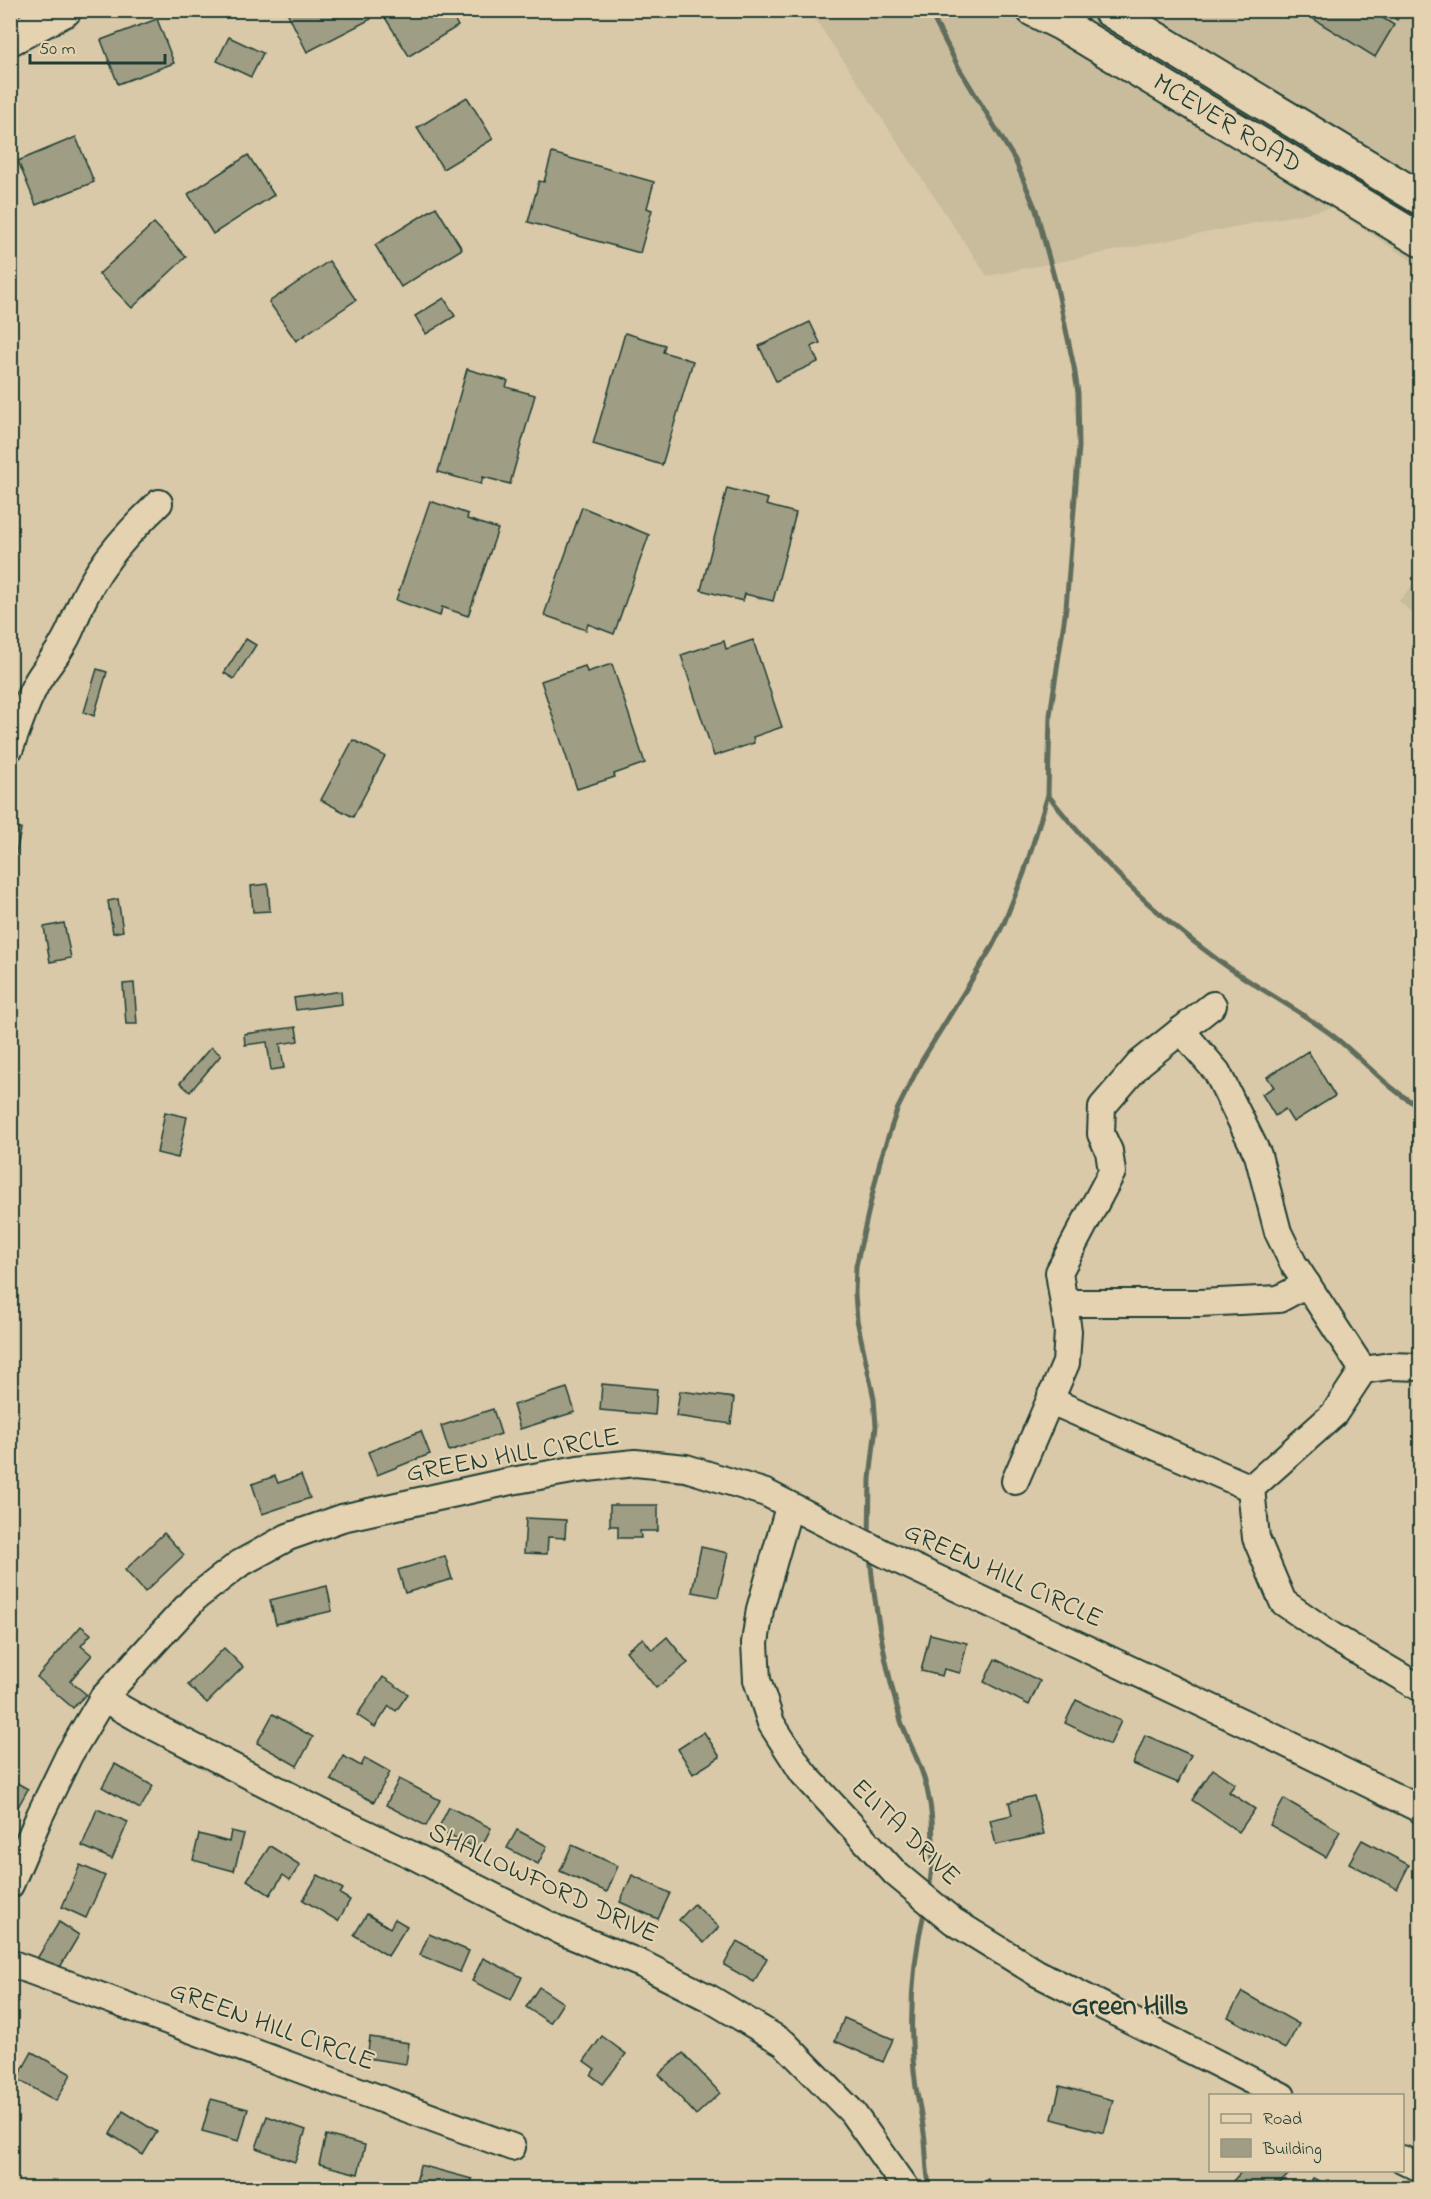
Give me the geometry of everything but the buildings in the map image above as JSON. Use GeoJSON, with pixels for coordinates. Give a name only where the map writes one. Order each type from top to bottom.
{"type":"FeatureCollection","features":[{"type":"Feature","properties":{"kind":"main road"},"geometry":{"type":"LineString","coordinates":[[10,39],[65,10]]}},
{"type":"Feature","properties":{"kind":"main road","name":"MCEVER ROAD"},"geometry":{"type":"LineString","coordinates":[[1033,10],[1063,25],[1420,240]]}},
{"type":"Feature","properties":{"kind":"main road","name":"MCEVER ROAD"},"geometry":{"type":"LineString","coordinates":[[1109,10],[1420,198]]}},
{"type":"Feature","properties":{"kind":"street"},"geometry":{"type":"LineString","coordinates":[[10,748],[37,683],[73,627],[84,597],[99,570],[119,543],[159,502]]}},
{"type":"Feature","properties":{"kind":"street"},"geometry":{"type":"LineString","coordinates":[[1016,1481],[1066,1364],[1068,1330],[1059,1272],[1112,1172],[1109,1151],[1101,1134],[1102,1107],[1140,1063],[1213,1005]]}},
{"type":"Feature","properties":{"kind":"street"},"geometry":{"type":"LineString","coordinates":[[1181,1030],[1217,1072],[1258,1155],[1278,1232],[1293,1263],[1363,1370]]}},
{"type":"Feature","properties":{"kind":"street"},"geometry":{"type":"LineString","coordinates":[[1064,1303],[1200,1303],[1279,1299],[1307,1284]]}},
{"type":"Feature","properties":{"kind":"street"},"geometry":{"type":"LineString","coordinates":[[1251,1488],[1334,1414],[1363,1370],[1390,1366],[1420,1367]]}},
{"type":"Feature","properties":{"kind":"street"},"geometry":{"type":"LineString","coordinates":[[1051,1395],[1058,1404],[1251,1488]]}},
{"type":"Feature","properties":{"kind":"street","name":"GREEN HILL CIRCLE"},"geometry":{"type":"LineString","coordinates":[[10,1885],[69,1755],[103,1698],[195,1598],[240,1564],[288,1537],[342,1518],[506,1482],[578,1469],[635,1464],[686,1468],[766,1493],[885,1554],[1263,1732],[1420,1809]]}},
{"type":"Feature","properties":{"kind":"street"},"geometry":{"type":"LineString","coordinates":[[1251,1488],[1256,1538],[1283,1602],[1332,1636],[1420,1688]]}},
{"type":"Feature","properties":{"kind":"street","name":"ELITA DRIVE"},"geometry":{"type":"LineString","coordinates":[[789,1506],[760,1609],[755,1643],[757,1680],[771,1723],[803,1773],[896,1874],[953,1921],[1037,1973],[1278,2094]]}},
{"type":"Feature","properties":{"kind":"street","name":"SHALLOWFORD DRIVE"},"geometry":{"type":"LineString","coordinates":[[103,1698],[145,1722],[325,1814],[414,1856],[561,1931],[644,1965],[710,1998],[784,2043],[852,2112],[906,2188]]}},
{"type":"Feature","properties":{"kind":"street","name":"GREEN HILL CIRCLE"},"geometry":{"type":"LineString","coordinates":[[10,1963],[512,2147]]}},
{"type":"Feature","properties":{"kind":"street"},"geometry":{"type":"LineString","coordinates":[[1404,2160],[1420,2168]]}},
{"type":"Feature","properties":{"kind":"shaded area"},"geometry":{"type":"Polygon","coordinates":[[[810,11],[1420,11],[1420,266],[1331,208],[987,276],[810,11]]]}},
{"type":"Feature","properties":{"kind":"shaded area"},"geometry":{"type":"Polygon","coordinates":[[[1420,576],[1420,620],[1399,601],[1420,576]]]}},
{"type":"Feature","properties":{"kind":"waterway"},"geometry":{"type":"LineString","coordinates":[[869,1539],[870,1479],[876,1426],[874,1399],[857,1320],[856,1266],[880,1161],[897,1110],[921,1062],[992,947],[1004,923],[1024,873],[1048,795],[1050,715],[1066,608],[1079,447],[1078,393],[1074,367],[1057,288],[1036,210],[1015,160],[959,68],[929,10]]}},
{"type":"Feature","properties":{"kind":"waterway"},"geometry":{"type":"LineString","coordinates":[[1048,795],[1086,841],[1127,884],[1171,923],[1232,970],[1332,1035],[1386,1082],[1420,1107]]}},
{"type":"Feature","properties":{"kind":"waterway"},"geometry":{"type":"LineString","coordinates":[[870,1554],[881,1638],[890,1681],[901,1721],[922,1772],[932,1815],[933,1845],[929,1890]]}},
{"type":"Feature","properties":{"kind":"waterway"},"geometry":{"type":"LineString","coordinates":[[925,1908],[914,1975],[912,2043],[930,2188]]}},
{"type":"Feature","properties":{"kind":"district","name":"Green Hills"},"geometry":{"type":"Point","coordinates":[1130,2007]}}]}
